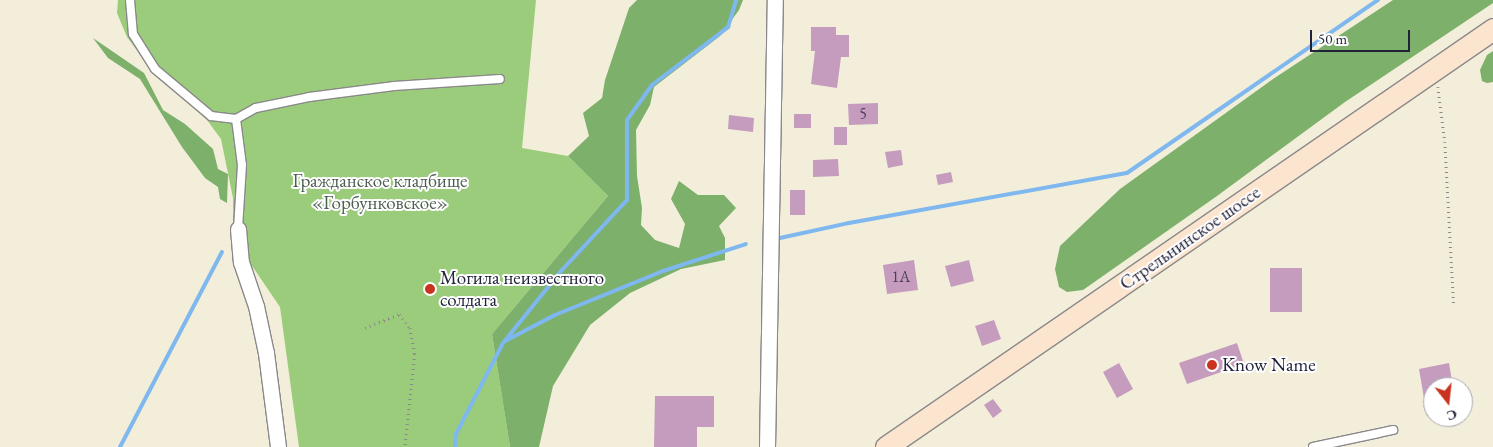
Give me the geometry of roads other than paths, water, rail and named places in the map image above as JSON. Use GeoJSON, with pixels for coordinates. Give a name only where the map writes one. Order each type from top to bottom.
{"type":"FeatureCollection","features":[{"type":"Feature","properties":{"kind":"main road","name":"Стрельнинское шоссе"},"geometry":{"type":"LineString","coordinates":[[886,447],[1493,29]]}},
{"type":"Feature","properties":{"kind":"street"},"geometry":{"type":"LineString","coordinates":[[766,447],[775,0]]}},
{"type":"Feature","properties":{"kind":"street"},"geometry":{"type":"LineString","coordinates":[[238,229],[241,262],[256,306],[266,353],[278,447]]}},
{"type":"Feature","properties":{"kind":"lane"},"geometry":{"type":"LineString","coordinates":[[130,0],[134,34],[155,69],[211,116],[236,119],[256,108],[309,97],[394,86],[500,79]]}},
{"type":"Feature","properties":{"kind":"lane"},"geometry":{"type":"LineString","coordinates":[[236,119],[242,165],[238,229]]}},
{"type":"Feature","properties":{"kind":"lane"},"geometry":{"type":"LineString","coordinates":[[1313,447],[1394,430]]}},
{"type":"Feature","properties":{"kind":"waterway"},"geometry":{"type":"LineString","coordinates":[[455,447],[456,434],[503,343],[562,270],[627,200],[627,120],[652,85],[728,27],[736,0]]}},
{"type":"Feature","properties":{"kind":"waterway"},"geometry":{"type":"LineString","coordinates":[[780,238],[849,223],[1127,173],[1378,0]]}},
{"type":"Feature","properties":{"kind":"waterway"},"geometry":{"type":"LineString","coordinates":[[505,341],[555,315],[663,271],[746,244]]}},
{"type":"Feature","properties":{"kind":"waterway"},"geometry":{"type":"LineString","coordinates":[[120,447],[222,252]]}},
{"type":"Feature","properties":{"kind":"place","name":"Могила неизвестного солдата"},"geometry":{"type":"Point","coordinates":[430,289]}},
{"type":"Feature","properties":{"kind":"place","name":"Know Name"},"geometry":{"type":"Point","coordinates":[1212,365]}},
{"type":"Feature","properties":{"kind":"park label","name":"Гражданское кладбище «Горбунковское»"},"geometry":{"type":"Point","coordinates":[380,192]}}]}
